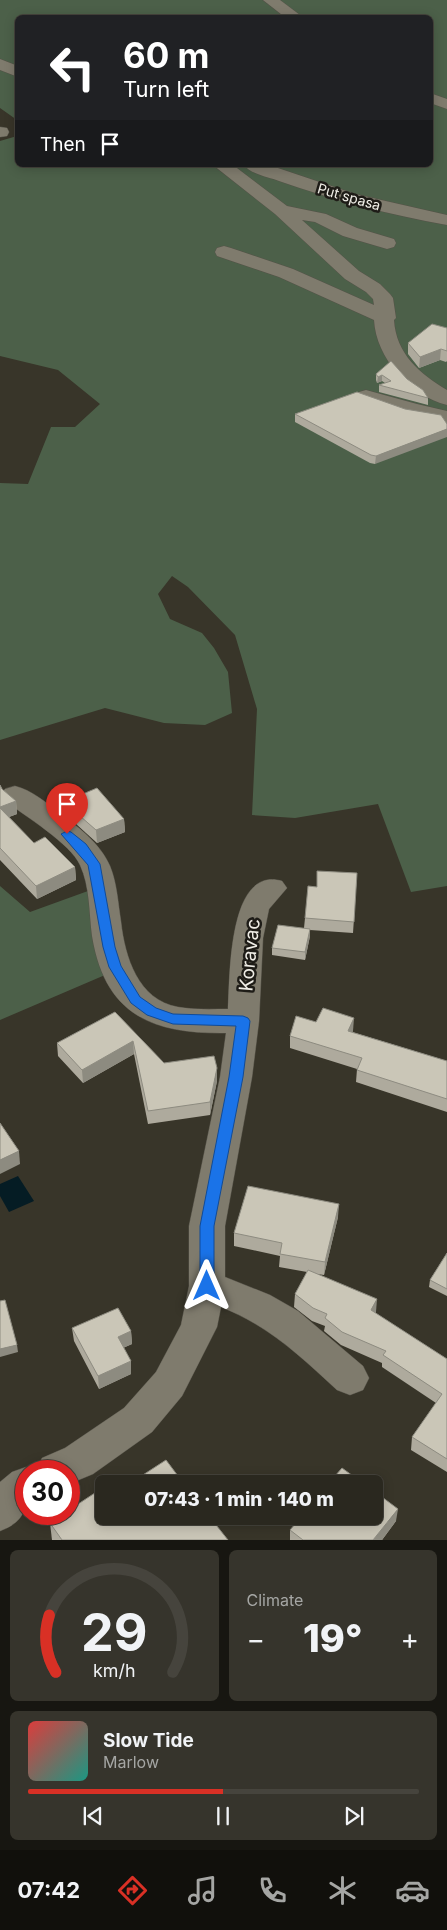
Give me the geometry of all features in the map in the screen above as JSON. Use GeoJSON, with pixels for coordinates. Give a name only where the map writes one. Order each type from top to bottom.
{"type":"FeatureCollection","features":[{"type":"Feature","properties":{"kind":"street"},"geometry":{"type":"LineString","coordinates":[[270,0],[292,15]]}},
{"type":"Feature","properties":{"kind":"street"},"geometry":{"type":"LineString","coordinates":[[0,64],[15,71]]}},
{"type":"Feature","properties":{"kind":"street"},"geometry":{"type":"LineString","coordinates":[[433,99],[447,104]]}},
{"type":"Feature","properties":{"kind":"street"},"geometry":{"type":"LineString","coordinates":[[225,167],[281,210],[352,275],[380,293],[383,298],[386,318],[386,340],[400,364],[430,389],[447,399]]}},
{"type":"Feature","properties":{"kind":"street","name":"Put spasa"},"geometry":{"type":"LineString","coordinates":[[259,167],[348,198],[384,208],[447,220]]}},
{"type":"Feature","properties":{"kind":"street"},"geometry":{"type":"LineString","coordinates":[[281,210],[320,218],[350,232],[387,243]]}},
{"type":"Feature","properties":{"kind":"street"},"geometry":{"type":"LineString","coordinates":[[224,252],[286,273],[386,318]]}},
{"type":"Feature","properties":{"kind":"street"},"geometry":{"type":"LineString","coordinates":[[366,396],[413,410],[447,417]]}},
{"type":"Feature","properties":{"kind":"street"},"geometry":{"type":"LineString","coordinates":[[16,795],[53,822],[81,847],[94,864],[109,947],[115,967],[136,1000],[151,1012],[173,1019],[243,1021]]}},
{"type":"Feature","properties":{"kind":"street","name":"Koravac"},"geometry":{"type":"LineString","coordinates":[[80,1460],[138,1420],[169,1384],[199,1327],[207,1286],[207,1226],[234,1087],[243,1021],[248,938],[254,906],[272,888]]}},
{"type":"Feature","properties":{"kind":"street"},"geometry":{"type":"LineString","coordinates":[[207,1286],[250,1304],[283,1321],[310,1341],[350,1378]]}},
{"type":"Feature","properties":{"kind":"green space"},"geometry":{"type":"Polygon","coordinates":[[[0,0],[447,0],[447,886],[411,892],[378,804],[295,818],[252,815],[257,709],[235,635],[188,587],[172,576],[158,594],[170,619],[202,633],[214,648],[228,672],[232,713],[205,725],[164,723],[105,708],[0,740],[0,483],[28,484],[51,427],[75,427],[100,404],[58,370],[0,356],[0,141],[15,137],[15,167],[433,167],[433,15],[15,15],[15,119],[0,108],[0,0]]]}},
{"type":"Feature","properties":{"kind":"green space"},"geometry":{"type":"Polygon","coordinates":[[[0,886],[30,912],[99,887],[112,972],[0,1020],[0,886]]]}},
{"type":"Feature","properties":{"kind":"water"},"geometry":{"type":"Polygon","coordinates":[[[18,1176],[34,1201],[9,1212],[0,1196],[0,1184],[18,1176]]]}},
{"type":"Feature","properties":{"kind":"building"},"geometry":{"type":"Polygon","coordinates":[[[432,324],[447,328],[447,351],[441,349],[420,357],[408,343],[432,324]]]}},
{"type":"Feature","properties":{"kind":"building"},"geometry":{"type":"Polygon","coordinates":[[[391,361],[407,379],[423,390],[428,398],[379,385],[391,381],[382,375],[378,377],[376,374],[391,361]]]}},
{"type":"Feature","properties":{"kind":"building"},"geometry":{"type":"Polygon","coordinates":[[[357,392],[405,409],[441,415],[447,424],[447,429],[376,456],[295,414],[357,392]]]}},
{"type":"Feature","properties":{"kind":"building"},"geometry":{"type":"Polygon","coordinates":[[[0,785],[2,789],[16,801],[0,807],[0,785]]]}},
{"type":"Feature","properties":{"kind":"building"},"geometry":{"type":"Polygon","coordinates":[[[97,788],[124,819],[96,830],[64,802],[97,788]]]}},
{"type":"Feature","properties":{"kind":"building"},"geometry":{"type":"Polygon","coordinates":[[[0,808],[34,843],[45,837],[75,867],[36,886],[0,848],[0,808]]]}},
{"type":"Feature","properties":{"kind":"building"},"geometry":{"type":"Polygon","coordinates":[[[317,871],[357,873],[354,922],[305,918],[308,886],[317,887],[317,871]]]}},
{"type":"Feature","properties":{"kind":"building"},"geometry":{"type":"Polygon","coordinates":[[[278,925],[310,929],[305,952],[272,948],[278,925]]]}},
{"type":"Feature","properties":{"kind":"building"},"geometry":{"type":"Polygon","coordinates":[[[323,1008],[354,1018],[348,1031],[447,1061],[447,1099],[357,1070],[362,1058],[290,1036],[296,1016],[316,1022],[323,1008]]]}},
{"type":"Feature","properties":{"kind":"building"},"geometry":{"type":"Polygon","coordinates":[[[115,1012],[164,1063],[214,1056],[217,1068],[210,1102],[148,1111],[133,1041],[82,1070],[57,1043],[115,1012]]]}},
{"type":"Feature","properties":{"kind":"building"},"geometry":{"type":"Polygon","coordinates":[[[0,1123],[19,1151],[0,1160],[0,1123]]]}},
{"type":"Feature","properties":{"kind":"building"},"geometry":{"type":"Polygon","coordinates":[[[248,1186],[339,1204],[325,1262],[280,1254],[282,1243],[234,1233],[248,1186]]]}},
{"type":"Feature","properties":{"kind":"building"},"geometry":{"type":"Polygon","coordinates":[[[447,1253],[447,1289],[430,1280],[447,1253]]]}},
{"type":"Feature","properties":{"kind":"building"},"geometry":{"type":"Polygon","coordinates":[[[308,1270],[377,1299],[371,1310],[447,1359],[447,1459],[412,1437],[442,1394],[383,1355],[386,1351],[342,1332],[325,1318],[327,1314],[313,1308],[295,1294],[308,1270]]]}},
{"type":"Feature","properties":{"kind":"building"},"geometry":{"type":"Polygon","coordinates":[[[5,1300],[17,1345],[0,1349],[0,1301],[5,1300]]]}},
{"type":"Feature","properties":{"kind":"building"},"geometry":{"type":"Polygon","coordinates":[[[118,1308],[131,1331],[118,1337],[131,1361],[98,1376],[72,1328],[118,1308]]]}},
{"type":"Feature","properties":{"kind":"building"},"geometry":{"type":"Polygon","coordinates":[[[166,1460],[177,1475],[143,1475],[166,1460]]]}},
{"type":"Feature","properties":{"kind":"building"},"geometry":{"type":"Polygon","coordinates":[[[342,1468],[352,1475],[336,1475],[342,1468]]]}},
{"type":"Feature","properties":{"kind":"building"},"geometry":{"type":"Polygon","coordinates":[[[95,1493],[95,1525],[216,1525],[228,1540],[62,1540],[51,1525],[80,1525],[80,1503],[95,1493]]]}},
{"type":"Feature","properties":{"kind":"building"},"geometry":{"type":"Polygon","coordinates":[[[383,1498],[398,1509],[373,1540],[303,1540],[290,1530],[294,1525],[383,1525],[383,1498]]]}},
{"type":"Feature","properties":{"kind":"route"},"geometry":{"type":"LineString","coordinates":[[67,834],[81,847],[94,864],[109,947],[115,967],[136,1000],[151,1012],[173,1019],[243,1021],[236,1077],[207,1226],[207,1286]]}}]}
